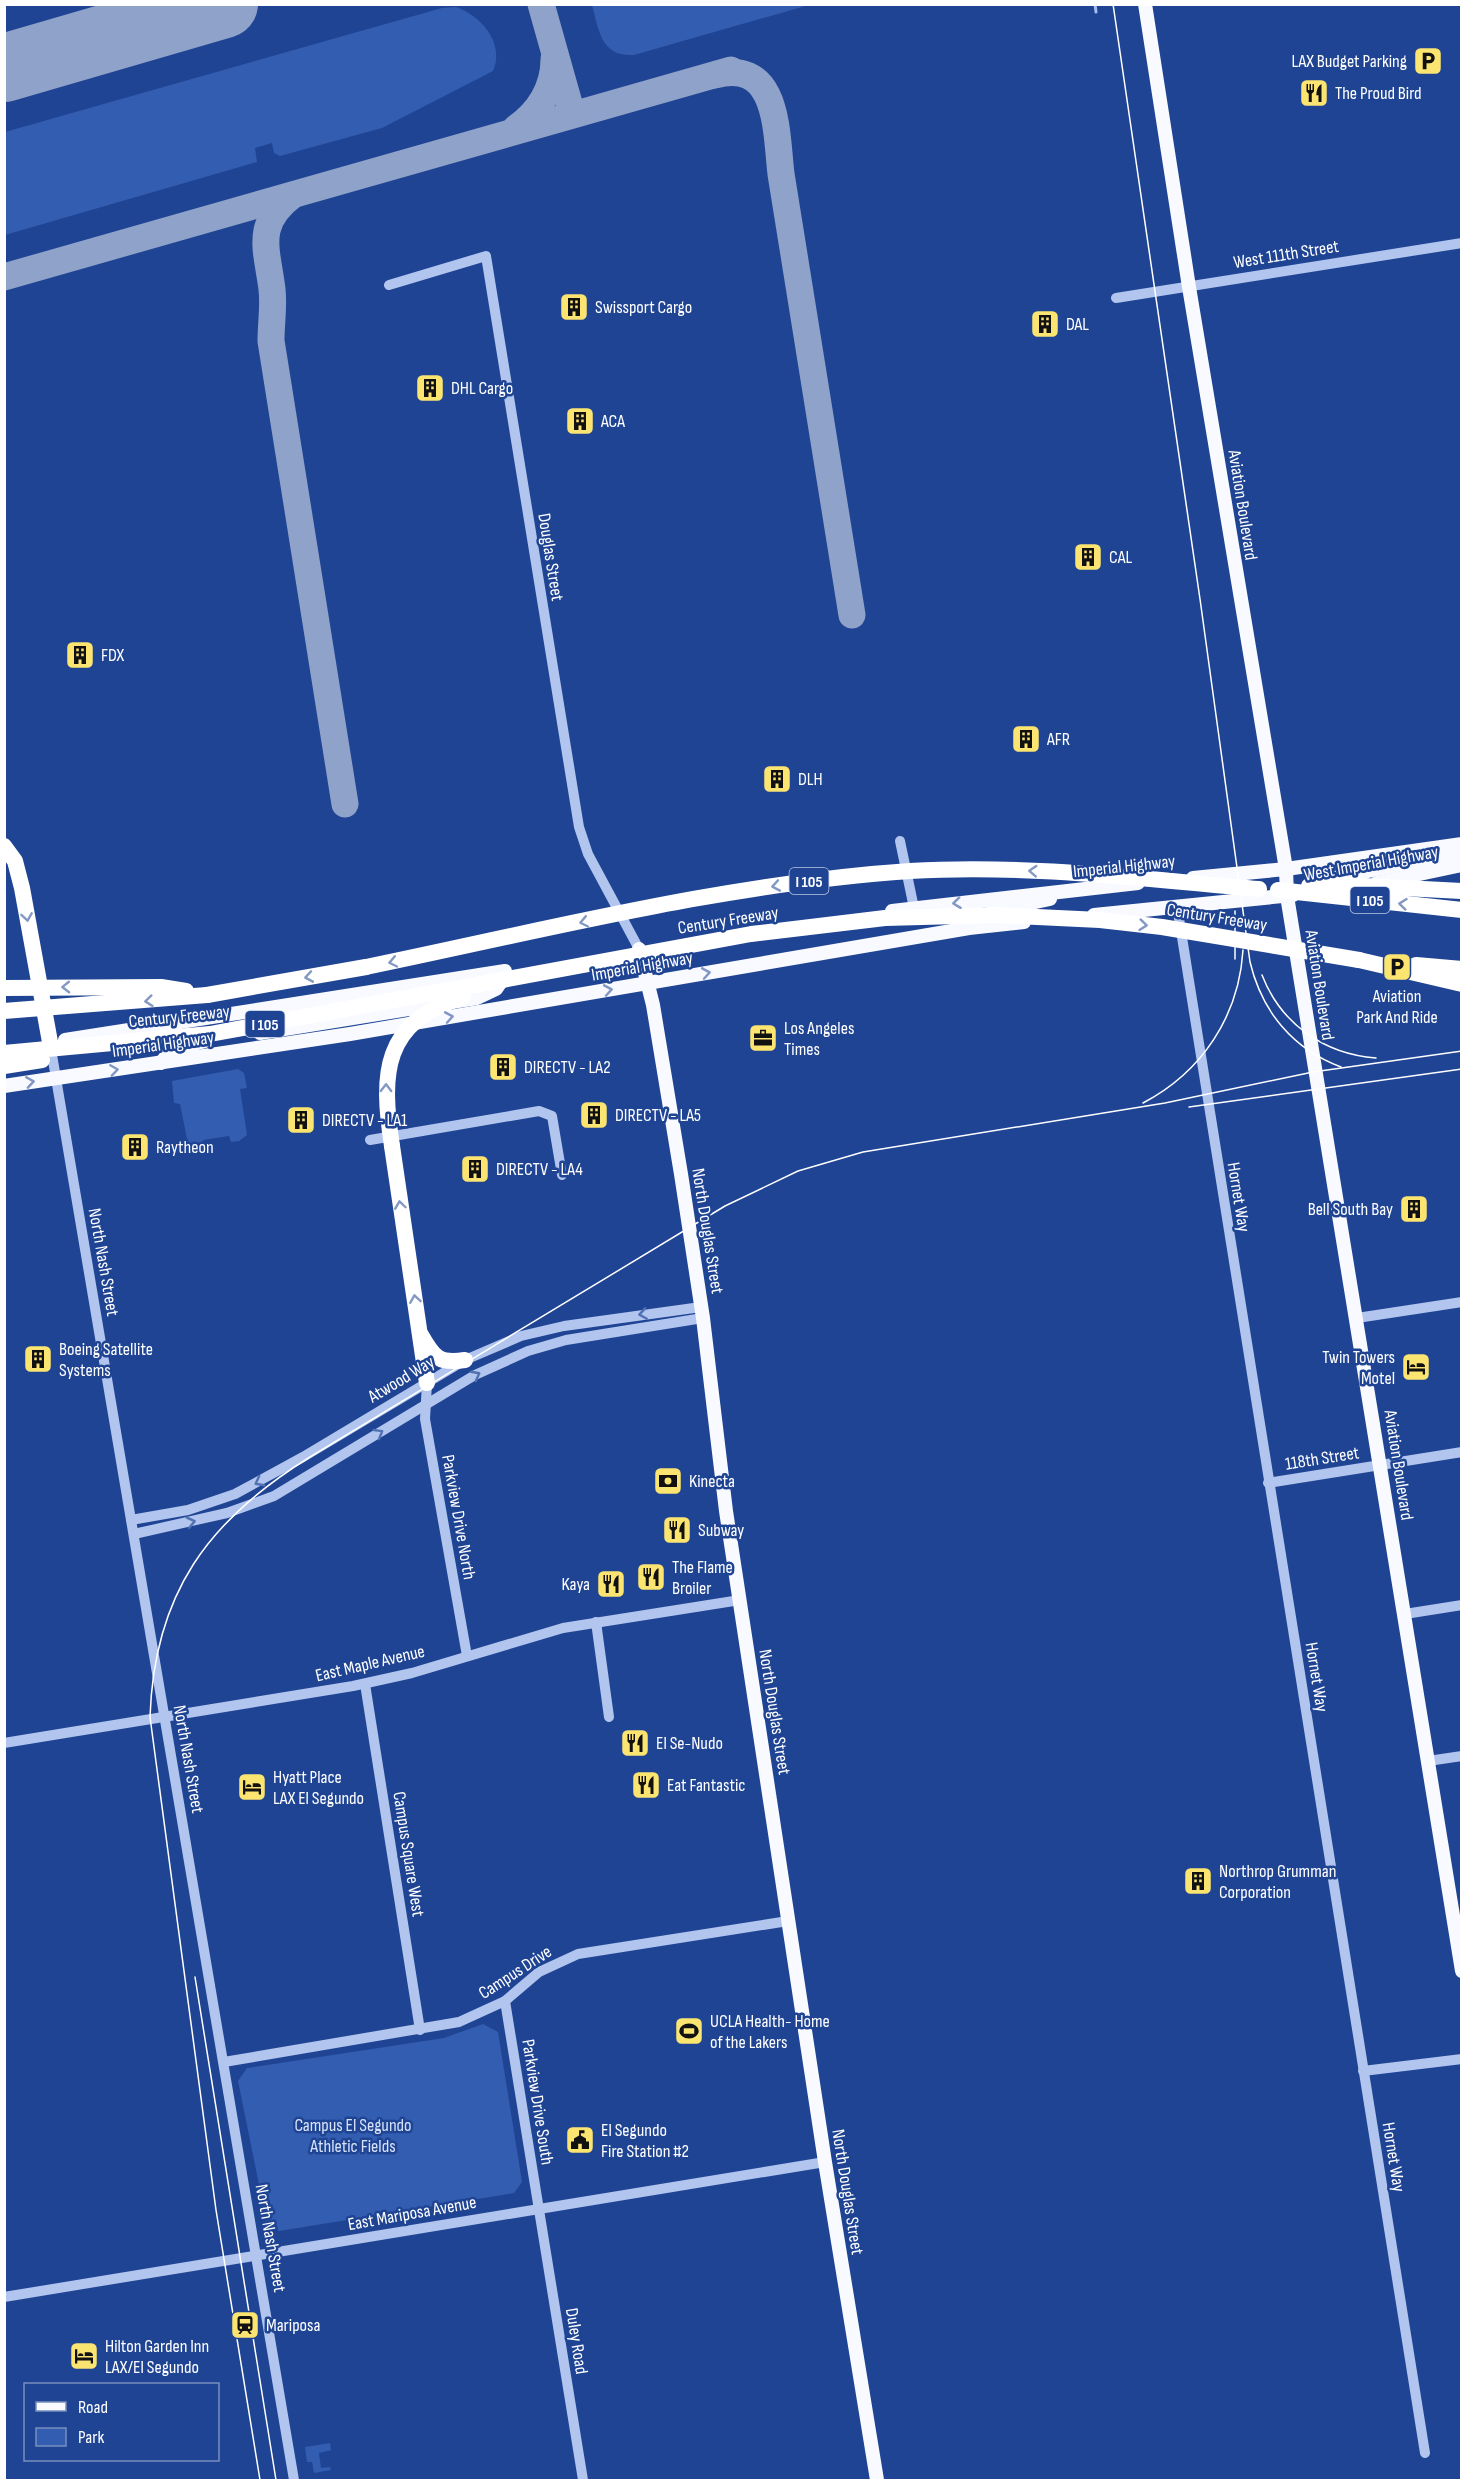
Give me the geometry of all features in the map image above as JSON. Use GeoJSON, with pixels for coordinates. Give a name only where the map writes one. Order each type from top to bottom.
{"type":"FeatureCollection","features":[{"type":"Feature","properties":{"kind":"highway"},"geometry":{"type":"LineString","coordinates":[[4,846],[15,861],[22,888],[50,1042]]}},
{"type":"Feature","properties":{"kind":"highway","name":"Century Freeway"},"geometry":{"type":"LineString","coordinates":[[4,1011],[207,995],[366,967],[658,908],[848,876],[913,871],[1006,870],[1461,910]]}},
{"type":"Feature","properties":{"kind":"highway"},"geometry":{"type":"LineString","coordinates":[[1283,893],[1326,884],[1461,891]]}},
{"type":"Feature","properties":{"kind":"highway","name":"Century Freeway"},"geometry":{"type":"LineString","coordinates":[[4,1051],[210,1034],[524,978],[751,934],[874,919],[1039,916],[1100,920],[1162,927],[1359,960],[1461,969]]}},
{"type":"Feature","properties":{"kind":"highway"},"geometry":{"type":"LineString","coordinates":[[1359,960],[1461,984]]}},
{"type":"Feature","properties":{"kind":"highway"},"geometry":{"type":"LineString","coordinates":[[427,1383],[386,1110],[385,1084],[393,1050],[403,1034],[431,1008],[524,978]]}},
{"type":"Feature","properties":{"kind":"highway"},"geometry":{"type":"LineString","coordinates":[[4,988],[161,987],[207,995]]}},
{"type":"Feature","properties":{"kind":"highway"},"geometry":{"type":"LineString","coordinates":[[4,1066],[210,1034]]}},
{"type":"Feature","properties":{"kind":"highway"},"geometry":{"type":"LineString","coordinates":[[420,1335],[430,1352],[437,1358],[447,1362],[465,1360]]}},
{"type":"Feature","properties":{"kind":"main road","name":"Aviation Boulevard"},"geometry":{"type":"LineString","coordinates":[[1145,4],[1189,287],[1286,869],[1283,893],[1357,1318],[1428,1761],[1456,1908],[1461,1971]]}},
{"type":"Feature","properties":{"kind":"main road","name":"West Imperial Highway"},"geometry":{"type":"LineString","coordinates":[[1286,869],[1461,844]]}},
{"type":"Feature","properties":{"kind":"main road"},"geometry":{"type":"LineString","coordinates":[[1283,893],[1298,886],[1461,852]]}},
{"type":"Feature","properties":{"kind":"main road","name":"West Imperial Highway"},"geometry":{"type":"LineString","coordinates":[[1283,893],[1353,887],[1461,865]]}},
{"type":"Feature","properties":{"kind":"main road","name":"Imperial Highway"},"geometry":{"type":"LineString","coordinates":[[4,1051],[639,949],[914,908],[1077,889],[1286,869]]}},
{"type":"Feature","properties":{"kind":"main road"},"geometry":{"type":"LineString","coordinates":[[913,938],[927,923],[1044,901],[1077,889]]}},
{"type":"Feature","properties":{"kind":"main road","name":"Imperial Highway"},"geometry":{"type":"LineString","coordinates":[[4,1086],[350,1034],[969,928],[1283,893]]}},
{"type":"Feature","properties":{"kind":"main road","name":"North Douglas Street"},"geometry":{"type":"LineString","coordinates":[[639,949],[648,983],[702,1313],[726,1511],[825,2162],[877,2481]]}},
{"type":"Feature","properties":{"kind":"main road"},"geometry":{"type":"LineString","coordinates":[[161,1063],[171,1050],[185,1045],[477,998],[496,990],[508,971]]}},
{"type":"Feature","properties":{"kind":"street","name":"West 111th Street"},"geometry":{"type":"LineString","coordinates":[[1116,298],[1461,243]]}},
{"type":"Feature","properties":{"kind":"street","name":"Douglas Street"},"geometry":{"type":"LineString","coordinates":[[388,285],[486,256],[579,828],[588,854],[639,949]]}},
{"type":"Feature","properties":{"kind":"street"},"geometry":{"type":"LineString","coordinates":[[900,841],[914,908]]}},
{"type":"Feature","properties":{"kind":"street","name":"Hornet Way"},"geometry":{"type":"LineString","coordinates":[[1177,906],[1425,2453]]}},
{"type":"Feature","properties":{"kind":"street"},"geometry":{"type":"LineString","coordinates":[[344,998],[350,1034]]}},
{"type":"Feature","properties":{"kind":"street","name":"North Nash Street"},"geometry":{"type":"LineString","coordinates":[[50,1042],[294,2481]]}},
{"type":"Feature","properties":{"kind":"street"},"geometry":{"type":"LineString","coordinates":[[370,1140],[540,1111],[552,1116],[562,1175]]}},
{"type":"Feature","properties":{"kind":"street"},"geometry":{"type":"LineString","coordinates":[[1357,1318],[1461,1302]]}},
{"type":"Feature","properties":{"kind":"street","name":"Atwood Way"},"geometry":{"type":"LineString","coordinates":[[131,1520],[188,1510],[235,1494],[303,1457],[465,1360],[521,1336],[545,1330],[702,1313]]}},
{"type":"Feature","properties":{"kind":"street","name":"Atwood Way"},"geometry":{"type":"LineString","coordinates":[[134,1534],[227,1513],[274,1496],[475,1375],[546,1346],[702,1313]]}},
{"type":"Feature","properties":{"kind":"street","name":"Parkview Drive North"},"geometry":{"type":"LineString","coordinates":[[427,1383],[425,1419],[467,1656]]}},
{"type":"Feature","properties":{"kind":"street","name":"118th Street"},"geometry":{"type":"LineString","coordinates":[[1268,1484],[1461,1452]]}},
{"type":"Feature","properties":{"kind":"street","name":"East Maple Avenue"},"geometry":{"type":"LineString","coordinates":[[4,1743],[365,1684],[467,1656],[532,1635],[596,1622],[740,1600]]}},
{"type":"Feature","properties":{"kind":"street"},"geometry":{"type":"LineString","coordinates":[[1405,1614],[1461,1605]]}},
{"type":"Feature","properties":{"kind":"street"},"geometry":{"type":"LineString","coordinates":[[596,1622],[609,1717]]}},
{"type":"Feature","properties":{"kind":"street","name":"Campus Square West"},"geometry":{"type":"LineString","coordinates":[[365,1684],[420,2030]]}},
{"type":"Feature","properties":{"kind":"street"},"geometry":{"type":"LineString","coordinates":[[1428,1761],[1461,1756]]}},
{"type":"Feature","properties":{"kind":"street","name":"Campus Drive"},"geometry":{"type":"LineString","coordinates":[[224,2062],[459,2022],[505,2001],[539,1972],[578,1954],[788,1921]]}},
{"type":"Feature","properties":{"kind":"street","name":"Parkview Drive South"},"geometry":{"type":"LineString","coordinates":[[505,2001],[539,2208]]}},
{"type":"Feature","properties":{"kind":"street"},"geometry":{"type":"LineString","coordinates":[[1363,2072],[1461,2059]]}},
{"type":"Feature","properties":{"kind":"street","name":"East Mariposa Avenue"},"geometry":{"type":"LineString","coordinates":[[4,2297],[825,2162]]}},
{"type":"Feature","properties":{"kind":"street","name":"Duley Road"},"geometry":{"type":"LineString","coordinates":[[539,2208],[583,2481]]}},
{"type":"Feature","properties":{"kind":"green space"},"geometry":{"type":"Polygon","coordinates":[[[592,4],[809,5],[634,55],[614,52],[608,47],[600,33],[592,4]]]}},
{"type":"Feature","properties":{"kind":"green space"},"geometry":{"type":"Polygon","coordinates":[[[456,7],[474,17],[489,32],[496,51],[493,71],[382,128],[280,156],[274,153],[272,143],[255,148],[257,162],[5,235],[5,132],[442,8],[456,7]]]}},
{"type":"Feature","properties":{"kind":"green space"},"geometry":{"type":"Polygon","coordinates":[[[238,1069],[244,1073],[247,1088],[240,1089],[247,1135],[239,1141],[231,1142],[229,1136],[203,1140],[204,1146],[188,1144],[180,1104],[174,1103],[172,1081],[238,1069]]]}},
{"type":"Feature","properties":{"kind":"green space","name":"Campus El Segundo Athletic Fields"},"geometry":{"type":"Polygon","coordinates":[[[483,2024],[498,2032],[522,2182],[514,2193],[279,2231],[267,2224],[238,2081],[247,2068],[444,2038],[483,2024]]]}},
{"type":"Feature","properties":{"kind":"green space"},"geometry":{"type":"Polygon","coordinates":[[[330,2443],[331,2450],[319,2453],[321,2468],[330,2467],[331,2470],[314,2473],[312,2462],[307,2462],[305,2447],[330,2443]]]}},
{"type":"Feature","properties":{"kind":"waterway"},"geometry":{"type":"LineString","coordinates":[[1095,4],[1096,12]]}},
{"type":"Feature","properties":{"kind":"taxiway"},"geometry":{"type":"LineString","coordinates":[[541,4],[572,114]]}},
{"type":"Feature","properties":{"kind":"taxiway"},"geometry":{"type":"LineString","coordinates":[[516,128],[532,115],[544,98],[551,80],[554,59]]}},
{"type":"Feature","properties":{"kind":"taxiway"},"geometry":{"type":"LineString","coordinates":[[4,277],[731,70]]}},
{"type":"Feature","properties":{"kind":"taxiway"},"geometry":{"type":"LineString","coordinates":[[715,75],[736,73],[752,77],[763,88],[775,120],[781,174],[852,615]]}},
{"type":"Feature","properties":{"kind":"taxiway"},"geometry":{"type":"LineString","coordinates":[[293,195],[273,216],[266,238],[273,296],[271,341],[345,804]]}},
{"type":"Feature","properties":{"kind":"runway"},"geometry":{"type":"LineString","coordinates":[[4,68],[224,4]]}},
{"type":"Feature","properties":{"kind":"tram line"},"geometry":{"type":"LineString","coordinates":[[1113,4],[1200,599],[1250,962],[1263,997],[1282,1026],[1308,1050],[1341,1067]]}},
{"type":"Feature","properties":{"kind":"tram line"},"geometry":{"type":"LineString","coordinates":[[1235,911],[1235,959]]}},
{"type":"Feature","properties":{"kind":"tram line"},"geometry":{"type":"LineString","coordinates":[[1143,1103],[1183,1075],[1214,1040],[1234,997],[1243,950]]}},
{"type":"Feature","properties":{"kind":"tram line"},"geometry":{"type":"LineString","coordinates":[[1262,975],[1281,1008],[1307,1033],[1339,1050],[1376,1058]]}},
{"type":"Feature","properties":{"kind":"tram line"},"geometry":{"type":"LineString","coordinates":[[260,2480],[216,2210],[150,1717],[154,1673],[162,1633],[175,1597],[193,1564],[216,1535],[243,1507],[274,1481],[310,1457],[725,1206],[798,1171],[863,1152],[1165,1103],[1313,1072],[1462,1051]]}},
{"type":"Feature","properties":{"kind":"tram line"},"geometry":{"type":"LineString","coordinates":[[1189,1107],[1462,1069]]}},
{"type":"Feature","properties":{"kind":"tram line"},"geometry":{"type":"LineString","coordinates":[[195,1977],[276,2480]]}},
{"type":"Feature","properties":{"kind":"place","name":"LAX Budget Parking"},"geometry":{"type":"Point","coordinates":[1428,61]}},
{"type":"Feature","properties":{"kind":"place","name":"The Proud Bird"},"geometry":{"type":"Point","coordinates":[1314,93]}},
{"type":"Feature","properties":{"kind":"place","name":"Swissport Cargo"},"geometry":{"type":"Point","coordinates":[574,307]}},
{"type":"Feature","properties":{"kind":"place","name":"DAL"},"geometry":{"type":"Point","coordinates":[1045,324]}},
{"type":"Feature","properties":{"kind":"place","name":"DHL Cargo"},"geometry":{"type":"Point","coordinates":[430,388]}},
{"type":"Feature","properties":{"kind":"place","name":"ACA"},"geometry":{"type":"Point","coordinates":[580,421]}},
{"type":"Feature","properties":{"kind":"place","name":"CAL"},"geometry":{"type":"Point","coordinates":[1088,557]}},
{"type":"Feature","properties":{"kind":"place","name":"FDX"},"geometry":{"type":"Point","coordinates":[80,655]}},
{"type":"Feature","properties":{"kind":"place","name":"AFR"},"geometry":{"type":"Point","coordinates":[1026,739]}},
{"type":"Feature","properties":{"kind":"place","name":"DLH"},"geometry":{"type":"Point","coordinates":[777,779]}},
{"type":"Feature","properties":{"kind":"place","name":"Aviation Park And Ride"},"geometry":{"type":"Point","coordinates":[1397,967]}},
{"type":"Feature","properties":{"kind":"place","name":"Los Angeles Times"},"geometry":{"type":"Point","coordinates":[763,1038]}},
{"type":"Feature","properties":{"kind":"place","name":"DIRECTV - LA2"},"geometry":{"type":"Point","coordinates":[503,1067]}},
{"type":"Feature","properties":{"kind":"place","name":"DIRECTV - LA5"},"geometry":{"type":"Point","coordinates":[594,1115]}},
{"type":"Feature","properties":{"kind":"place","name":"DIRECTV - LA1"},"geometry":{"type":"Point","coordinates":[301,1120]}},
{"type":"Feature","properties":{"kind":"place","name":"Raytheon"},"geometry":{"type":"Point","coordinates":[135,1147]}},
{"type":"Feature","properties":{"kind":"place","name":"DIRECTV - LA4"},"geometry":{"type":"Point","coordinates":[475,1169]}},
{"type":"Feature","properties":{"kind":"place","name":"Bell South Bay"},"geometry":{"type":"Point","coordinates":[1414,1209]}},
{"type":"Feature","properties":{"kind":"place","name":"Boeing Satellite Systems"},"geometry":{"type":"Point","coordinates":[38,1359]}},
{"type":"Feature","properties":{"kind":"place","name":"Twin Towers Motel"},"geometry":{"type":"Point","coordinates":[1416,1367]}},
{"type":"Feature","properties":{"kind":"place","name":"Kinecta"},"geometry":{"type":"Point","coordinates":[668,1481]}},
{"type":"Feature","properties":{"kind":"place","name":"Subway"},"geometry":{"type":"Point","coordinates":[677,1530]}},
{"type":"Feature","properties":{"kind":"place","name":"The Flame Broiler"},"geometry":{"type":"Point","coordinates":[651,1577]}},
{"type":"Feature","properties":{"kind":"place","name":"Kaya"},"geometry":{"type":"Point","coordinates":[611,1584]}},
{"type":"Feature","properties":{"kind":"place","name":"El Se-Nudo"},"geometry":{"type":"Point","coordinates":[635,1743]}},
{"type":"Feature","properties":{"kind":"place","name":"Eat Fantastic"},"geometry":{"type":"Point","coordinates":[646,1785]}},
{"type":"Feature","properties":{"kind":"place","name":"Hyatt Place LAX El Segundo"},"geometry":{"type":"Point","coordinates":[252,1787]}},
{"type":"Feature","properties":{"kind":"place","name":"Northrop Grumman Corporation"},"geometry":{"type":"Point","coordinates":[1198,1881]}},
{"type":"Feature","properties":{"kind":"place","name":"UCLA Health- Home of the Lakers"},"geometry":{"type":"Point","coordinates":[689,2031]}},
{"type":"Feature","properties":{"kind":"place","name":"El Segundo Fire Station #2"},"geometry":{"type":"Point","coordinates":[580,2140]}},
{"type":"Feature","properties":{"kind":"place","name":"Mariposa"},"geometry":{"type":"Point","coordinates":[245,2325]}},
{"type":"Feature","properties":{"kind":"place","name":"Hilton Garden Inn LAX/El Segundo"},"geometry":{"type":"Point","coordinates":[84,2356]}}]}
